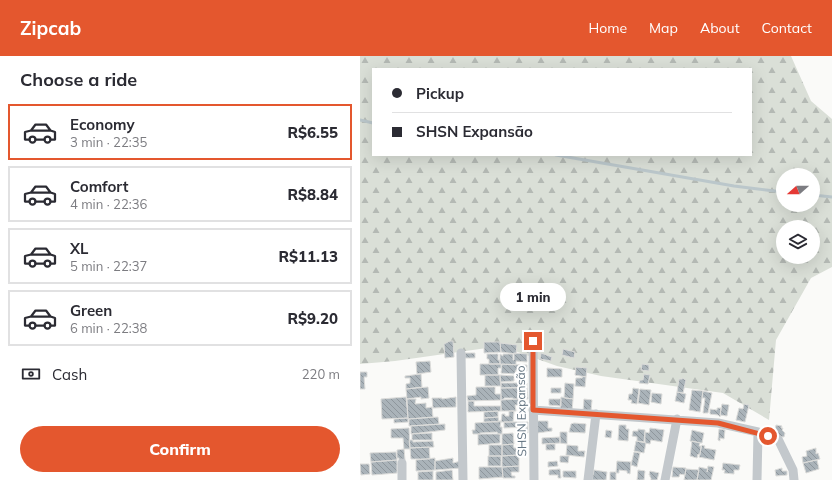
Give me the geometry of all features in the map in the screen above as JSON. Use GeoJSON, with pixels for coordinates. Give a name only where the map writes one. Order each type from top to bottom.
{"type":"FeatureCollection","features":[{"type":"Feature","properties":{"kind":"street","name":"SHSN Expansão"},"geometry":{"type":"LineString","coordinates":[[533,341],[534,480]]}},
{"type":"Feature","properties":{"kind":"street"},"geometry":{"type":"LineString","coordinates":[[461,353],[462,480]]}},
{"type":"Feature","properties":{"kind":"street"},"geometry":{"type":"LineString","coordinates":[[533,410],[718,423],[758,432],[778,439],[792,470],[794,480]]}},
{"type":"Feature","properties":{"kind":"street"},"geometry":{"type":"LineString","coordinates":[[588,480],[596,414]]}},
{"type":"Feature","properties":{"kind":"street"},"geometry":{"type":"LineString","coordinates":[[665,480],[677,419]]}},
{"type":"Feature","properties":{"kind":"street"},"geometry":{"type":"LineString","coordinates":[[757,480],[758,432]]}},
{"type":"Feature","properties":{"kind":"street"},"geometry":{"type":"LineString","coordinates":[[402,463],[402,480]]}},
{"type":"Feature","properties":{"kind":"green space"},"geometry":{"type":"Polygon","coordinates":[[[360,56],[791,56],[811,101],[832,119],[832,267],[811,278],[776,340],[769,420],[723,393],[601,376],[557,366],[501,346],[395,361],[360,364],[360,56]]]}},
{"type":"Feature","properties":{"kind":"building"},"geometry":{"type":"Polygon","coordinates":[[[453,341],[454,357],[445,358],[444,344],[453,341]]]}},
{"type":"Feature","properties":{"kind":"building"},"geometry":{"type":"Polygon","coordinates":[[[484,342],[500,342],[501,352],[484,353],[484,342]]]}},
{"type":"Feature","properties":{"kind":"building"},"geometry":{"type":"Polygon","coordinates":[[[500,343],[517,345],[516,354],[501,352],[500,343]]]}},
{"type":"Feature","properties":{"kind":"building"},"geometry":{"type":"Polygon","coordinates":[[[563,349],[575,352],[574,358],[562,355],[563,349]]]}},
{"type":"Feature","properties":{"kind":"building"},"geometry":{"type":"Polygon","coordinates":[[[465,353],[475,353],[475,358],[465,358],[465,353]]]}},
{"type":"Feature","properties":{"kind":"building"},"geometry":{"type":"Polygon","coordinates":[[[514,353],[527,354],[527,362],[516,361],[516,365],[500,364],[500,354],[503,356],[503,354],[513,354],[514,360],[514,353]]]}},
{"type":"Feature","properties":{"kind":"building"},"geometry":{"type":"Polygon","coordinates":[[[541,353],[552,357],[551,361],[540,359],[541,353]]]}},
{"type":"Feature","properties":{"kind":"building"},"geometry":{"type":"Polygon","coordinates":[[[487,354],[498,354],[500,364],[489,364],[487,354]]]}},
{"type":"Feature","properties":{"kind":"building"},"geometry":{"type":"Polygon","coordinates":[[[430,361],[431,372],[417,374],[416,362],[430,361]]]}},
{"type":"Feature","properties":{"kind":"building"},"geometry":{"type":"Polygon","coordinates":[[[480,364],[501,364],[501,368],[498,368],[498,375],[480,375],[480,364]]]}},
{"type":"Feature","properties":{"kind":"building"},"geometry":{"type":"Polygon","coordinates":[[[502,364],[527,365],[527,371],[516,370],[515,374],[501,373],[502,364]]]}},
{"type":"Feature","properties":{"kind":"building"},"geometry":{"type":"Polygon","coordinates":[[[642,364],[649,365],[649,371],[641,370],[642,364]]]}},
{"type":"Feature","properties":{"kind":"building"},"geometry":{"type":"Polygon","coordinates":[[[576,367],[587,368],[586,377],[575,375],[576,367]]]}},
{"type":"Feature","properties":{"kind":"building"},"geometry":{"type":"Polygon","coordinates":[[[547,368],[562,369],[562,377],[547,377],[547,368]]]}},
{"type":"Feature","properties":{"kind":"building"},"geometry":{"type":"Polygon","coordinates":[[[360,372],[367,372],[367,377],[364,377],[365,389],[360,389],[360,372]]]}},
{"type":"Feature","properties":{"kind":"building"},"geometry":{"type":"Polygon","coordinates":[[[421,374],[422,387],[406,389],[406,384],[410,383],[410,378],[405,378],[405,376],[421,374]]]}},
{"type":"Feature","properties":{"kind":"building"},"geometry":{"type":"Polygon","coordinates":[[[644,374],[650,375],[648,384],[639,383],[640,380],[643,380],[644,374]]]}},
{"type":"Feature","properties":{"kind":"building"},"geometry":{"type":"Polygon","coordinates":[[[485,375],[500,375],[501,386],[485,386],[485,375]]]}},
{"type":"Feature","properties":{"kind":"building"},"geometry":{"type":"Polygon","coordinates":[[[500,375],[514,376],[514,381],[500,382],[500,375]]]}},
{"type":"Feature","properties":{"kind":"building"},"geometry":{"type":"Polygon","coordinates":[[[583,376],[586,377],[585,387],[575,386],[576,378],[582,378],[583,376]]]}},
{"type":"Feature","properties":{"kind":"building"},"geometry":{"type":"Polygon","coordinates":[[[682,378],[686,380],[683,393],[677,392],[679,379],[682,378]]]}},
{"type":"Feature","properties":{"kind":"building"},"geometry":{"type":"Polygon","coordinates":[[[501,383],[527,383],[527,387],[501,388],[501,383]]]}},
{"type":"Feature","properties":{"kind":"building"},"geometry":{"type":"Polygon","coordinates":[[[565,383],[574,384],[573,399],[564,398],[565,383]]]}},
{"type":"Feature","properties":{"kind":"building"},"geometry":{"type":"Polygon","coordinates":[[[428,387],[429,398],[421,399],[421,397],[407,399],[406,389],[428,387]]]}},
{"type":"Feature","properties":{"kind":"building"},"geometry":{"type":"Polygon","coordinates":[[[476,387],[495,387],[495,394],[501,394],[501,400],[468,401],[467,396],[476,395],[476,387]]]}},
{"type":"Feature","properties":{"kind":"building"},"geometry":{"type":"Polygon","coordinates":[[[527,387],[528,399],[504,398],[501,400],[501,388],[518,388],[518,390],[521,390],[521,388],[527,387]]]}},
{"type":"Feature","properties":{"kind":"building"},"geometry":{"type":"Polygon","coordinates":[[[551,388],[561,388],[561,393],[551,393],[551,388]]]}},
{"type":"Feature","properties":{"kind":"building"},"geometry":{"type":"Polygon","coordinates":[[[633,388],[639,389],[637,404],[631,403],[632,400],[628,400],[629,394],[632,394],[633,388]]]}},
{"type":"Feature","properties":{"kind":"building"},"geometry":{"type":"Polygon","coordinates":[[[640,389],[651,390],[649,405],[638,403],[640,389]]]}},
{"type":"Feature","properties":{"kind":"building"},"geometry":{"type":"Polygon","coordinates":[[[692,390],[703,391],[700,412],[689,410],[692,390]]]}},
{"type":"Feature","properties":{"kind":"building"},"geometry":{"type":"Polygon","coordinates":[[[703,391],[712,393],[708,413],[703,413],[705,398],[702,398],[703,391]]]}},
{"type":"Feature","properties":{"kind":"building"},"geometry":{"type":"Polygon","coordinates":[[[677,392],[686,394],[684,403],[675,401],[677,392]]]}},
{"type":"Feature","properties":{"kind":"building"},"geometry":{"type":"Polygon","coordinates":[[[652,393],[662,394],[661,404],[651,402],[652,393]]]}},
{"type":"Feature","properties":{"kind":"building"},"geometry":{"type":"Polygon","coordinates":[[[406,397],[408,418],[382,419],[381,399],[406,397]]]}},
{"type":"Feature","properties":{"kind":"building"},"geometry":{"type":"Polygon","coordinates":[[[456,397],[456,407],[433,408],[432,398],[442,399],[456,397]]]}},
{"type":"Feature","properties":{"kind":"building"},"geometry":{"type":"Polygon","coordinates":[[[561,397],[573,399],[572,412],[560,412],[561,397]]]}},
{"type":"Feature","properties":{"kind":"building"},"geometry":{"type":"Polygon","coordinates":[[[407,399],[416,399],[415,404],[426,403],[426,408],[432,407],[433,417],[408,419],[407,399]]]}},
{"type":"Feature","properties":{"kind":"building"},"geometry":{"type":"Polygon","coordinates":[[[519,399],[519,405],[515,405],[516,411],[501,411],[501,400],[519,399]]]}},
{"type":"Feature","properties":{"kind":"building"},"geometry":{"type":"Polygon","coordinates":[[[549,399],[561,399],[561,406],[549,405],[549,399]]]}},
{"type":"Feature","properties":{"kind":"building"},"geometry":{"type":"Polygon","coordinates":[[[584,399],[592,400],[591,411],[583,411],[584,399]]]}},
{"type":"Feature","properties":{"kind":"building"},"geometry":{"type":"Polygon","coordinates":[[[468,401],[474,401],[474,406],[501,406],[501,411],[468,412],[468,401]]]}},
{"type":"Feature","properties":{"kind":"building"},"geometry":{"type":"Polygon","coordinates":[[[722,404],[729,405],[727,416],[720,415],[722,404]]]}},
{"type":"Feature","properties":{"kind":"building"},"geometry":{"type":"Polygon","coordinates":[[[744,404],[749,405],[745,422],[736,420],[739,408],[743,409],[744,404]]]}},
{"type":"Feature","properties":{"kind":"building"},"geometry":{"type":"Polygon","coordinates":[[[717,408],[721,408],[720,417],[718,415],[710,414],[710,409],[717,410],[717,408]]]}},
{"type":"Feature","properties":{"kind":"building"},"geometry":{"type":"Polygon","coordinates":[[[498,411],[498,417],[484,418],[484,412],[498,411]]]}},
{"type":"Feature","properties":{"kind":"building"},"geometry":{"type":"Polygon","coordinates":[[[509,411],[514,411],[513,422],[501,422],[502,414],[509,416],[509,411]]]}},
{"type":"Feature","properties":{"kind":"building"},"geometry":{"type":"Polygon","coordinates":[[[438,417],[439,424],[409,426],[409,419],[438,417]]]}},
{"type":"Feature","properties":{"kind":"building"},"geometry":{"type":"Polygon","coordinates":[[[498,417],[499,422],[484,422],[484,418],[498,417]]]}},
{"type":"Feature","properties":{"kind":"building"},"geometry":{"type":"Polygon","coordinates":[[[408,418],[408,422],[394,423],[394,419],[408,418]]]}},
{"type":"Feature","properties":{"kind":"building"},"geometry":{"type":"Polygon","coordinates":[[[501,421],[500,427],[502,427],[502,434],[498,434],[497,432],[473,434],[472,430],[475,430],[475,423],[501,421]]]}},
{"type":"Feature","properties":{"kind":"building"},"geometry":{"type":"Polygon","coordinates":[[[537,421],[548,421],[548,428],[552,428],[552,431],[537,433],[537,421]]]}},
{"type":"Feature","properties":{"kind":"building"},"geometry":{"type":"Polygon","coordinates":[[[504,422],[528,422],[528,427],[504,428],[504,422]]]}},
{"type":"Feature","properties":{"kind":"building"},"geometry":{"type":"Polygon","coordinates":[[[445,424],[445,430],[411,434],[411,426],[445,424]]]}},
{"type":"Feature","properties":{"kind":"building"},"geometry":{"type":"Polygon","coordinates":[[[571,424],[586,424],[585,433],[569,432],[571,424]]]}},
{"type":"Feature","properties":{"kind":"building"},"geometry":{"type":"Polygon","coordinates":[[[619,425],[626,425],[626,429],[629,429],[628,441],[618,440],[619,425]]]}},
{"type":"Feature","properties":{"kind":"building"},"geometry":{"type":"Polygon","coordinates":[[[776,425],[782,426],[781,428],[783,428],[782,430],[785,433],[784,437],[774,436],[776,425]]]}},
{"type":"Feature","properties":{"kind":"building"},"geometry":{"type":"Polygon","coordinates":[[[528,427],[528,433],[517,433],[517,428],[528,427]]]}},
{"type":"Feature","properties":{"kind":"building"},"geometry":{"type":"Polygon","coordinates":[[[409,428],[410,449],[404,449],[403,438],[391,438],[391,429],[409,428]]]}},
{"type":"Feature","properties":{"kind":"building"},"geometry":{"type":"Polygon","coordinates":[[[650,428],[664,430],[662,442],[651,440],[650,444],[645,443],[645,432],[649,433],[650,428]]]}},
{"type":"Feature","properties":{"kind":"building"},"geometry":{"type":"Polygon","coordinates":[[[638,429],[645,430],[644,442],[637,441],[637,437],[632,436],[633,431],[638,431],[638,429]]]}},
{"type":"Feature","properties":{"kind":"building"},"geometry":{"type":"Polygon","coordinates":[[[719,429],[725,430],[724,439],[720,438],[720,441],[718,440],[719,429]]]}},
{"type":"Feature","properties":{"kind":"building"},"geometry":{"type":"Polygon","coordinates":[[[606,430],[612,431],[611,438],[605,437],[606,430]]]}},
{"type":"Feature","properties":{"kind":"building"},"geometry":{"type":"Polygon","coordinates":[[[692,430],[704,433],[702,443],[690,441],[692,430]]]}},
{"type":"Feature","properties":{"kind":"building"},"geometry":{"type":"Polygon","coordinates":[[[560,432],[567,432],[567,444],[560,443],[560,432]]]}},
{"type":"Feature","properties":{"kind":"building"},"geometry":{"type":"Polygon","coordinates":[[[432,433],[432,440],[412,440],[412,434],[432,433]]]}},
{"type":"Feature","properties":{"kind":"building"},"geometry":{"type":"Polygon","coordinates":[[[513,433],[514,444],[502,445],[502,434],[513,433]]]}},
{"type":"Feature","properties":{"kind":"building"},"geometry":{"type":"Polygon","coordinates":[[[478,434],[500,434],[500,443],[478,445],[478,434]]]}},
{"type":"Feature","properties":{"kind":"building"},"geometry":{"type":"Polygon","coordinates":[[[560,437],[560,443],[542,444],[542,438],[560,437]]]}},
{"type":"Feature","properties":{"kind":"building"},"geometry":{"type":"Polygon","coordinates":[[[409,440],[413,440],[413,442],[433,441],[434,447],[410,448],[409,440]]]}},
{"type":"Feature","properties":{"kind":"building"},"geometry":{"type":"Polygon","coordinates":[[[636,441],[646,443],[644,453],[634,451],[636,441]]]}},
{"type":"Feature","properties":{"kind":"building"},"geometry":{"type":"Polygon","coordinates":[[[692,441],[700,443],[699,446],[701,446],[700,455],[698,454],[697,458],[690,456],[692,441]]]}},
{"type":"Feature","properties":{"kind":"building"},"geometry":{"type":"Polygon","coordinates":[[[513,444],[514,448],[517,448],[517,455],[502,456],[502,445],[513,444]]]}},
{"type":"Feature","properties":{"kind":"building"},"geometry":{"type":"Polygon","coordinates":[[[546,444],[555,444],[555,450],[546,450],[546,444]]]}},
{"type":"Feature","properties":{"kind":"building"},"geometry":{"type":"Polygon","coordinates":[[[489,445],[502,445],[502,456],[489,456],[489,445]]]}},
{"type":"Feature","properties":{"kind":"building"},"geometry":{"type":"Polygon","coordinates":[[[567,445],[578,446],[578,451],[585,451],[584,457],[566,455],[567,445]]]}},
{"type":"Feature","properties":{"kind":"building"},"geometry":{"type":"Polygon","coordinates":[[[702,445],[705,446],[704,448],[716,450],[714,460],[699,457],[702,445]]]}},
{"type":"Feature","properties":{"kind":"building"},"geometry":{"type":"Polygon","coordinates":[[[429,447],[430,459],[411,459],[410,448],[429,447]]]}},
{"type":"Feature","properties":{"kind":"building"},"geometry":{"type":"Polygon","coordinates":[[[816,448],[816,454],[818,453],[820,459],[803,463],[802,457],[807,456],[806,451],[816,448]]]}},
{"type":"Feature","properties":{"kind":"building"},"geometry":{"type":"Polygon","coordinates":[[[404,449],[405,460],[399,460],[399,458],[397,458],[397,450],[404,449]]]}},
{"type":"Feature","properties":{"kind":"building"},"geometry":{"type":"Polygon","coordinates":[[[396,452],[397,460],[371,462],[370,453],[396,452]]]}},
{"type":"Feature","properties":{"kind":"building"},"geometry":{"type":"Polygon","coordinates":[[[634,452],[640,453],[637,467],[631,465],[634,452]]]}},
{"type":"Feature","properties":{"kind":"building"},"geometry":{"type":"Polygon","coordinates":[[[519,455],[519,466],[502,467],[502,456],[519,455]]]}},
{"type":"Feature","properties":{"kind":"building"},"geometry":{"type":"Polygon","coordinates":[[[488,456],[501,456],[501,466],[488,466],[488,456]]]}},
{"type":"Feature","properties":{"kind":"building"},"geometry":{"type":"Polygon","coordinates":[[[560,456],[569,456],[568,463],[560,462],[560,456]]]}},
{"type":"Feature","properties":{"kind":"building"},"geometry":{"type":"Polygon","coordinates":[[[435,458],[435,470],[416,471],[416,460],[435,458]]]}},
{"type":"Feature","properties":{"kind":"building"},"geometry":{"type":"Polygon","coordinates":[[[453,458],[453,463],[461,461],[461,468],[435,470],[435,461],[453,458]]]}},
{"type":"Feature","properties":{"kind":"building"},"geometry":{"type":"Polygon","coordinates":[[[397,460],[397,473],[372,475],[371,462],[397,460]]]}},
{"type":"Feature","properties":{"kind":"building"},"geometry":{"type":"Polygon","coordinates":[[[817,460],[819,469],[806,473],[803,463],[817,460]]]}},
{"type":"Feature","properties":{"kind":"building"},"geometry":{"type":"Polygon","coordinates":[[[557,461],[558,466],[548,467],[548,462],[557,461]]]}},
{"type":"Feature","properties":{"kind":"building"},"geometry":{"type":"Polygon","coordinates":[[[617,461],[631,462],[630,474],[627,473],[627,471],[619,470],[619,473],[616,473],[617,461]]]}},
{"type":"Feature","properties":{"kind":"building"},"geometry":{"type":"Polygon","coordinates":[[[723,463],[740,465],[739,470],[734,470],[734,474],[724,473],[725,470],[722,470],[723,463]]]}},
{"type":"Feature","properties":{"kind":"building"},"geometry":{"type":"Polygon","coordinates":[[[360,464],[369,464],[370,474],[361,475],[360,464]]]}},
{"type":"Feature","properties":{"kind":"building"},"geometry":{"type":"Polygon","coordinates":[[[519,466],[519,472],[511,472],[512,476],[515,476],[515,478],[503,478],[502,467],[519,466]]]}},
{"type":"Feature","properties":{"kind":"building"},"geometry":{"type":"Polygon","coordinates":[[[708,466],[714,467],[711,480],[697,480],[699,467],[708,469],[708,466]]]}},
{"type":"Feature","properties":{"kind":"building"},"geometry":{"type":"Polygon","coordinates":[[[479,467],[502,467],[503,477],[479,479],[479,467]]]}},
{"type":"Feature","properties":{"kind":"building"},"geometry":{"type":"Polygon","coordinates":[[[673,467],[686,468],[685,475],[680,474],[679,477],[672,477],[673,467]]]}},
{"type":"Feature","properties":{"kind":"building"},"geometry":{"type":"Polygon","coordinates":[[[782,468],[782,471],[787,471],[787,475],[776,476],[775,470],[782,468]]]}},
{"type":"Feature","properties":{"kind":"building"},"geometry":{"type":"Polygon","coordinates":[[[560,469],[561,478],[558,478],[558,475],[549,475],[549,470],[560,469]]]}},
{"type":"Feature","properties":{"kind":"building"},"geometry":{"type":"Polygon","coordinates":[[[686,469],[699,470],[697,480],[684,480],[686,469]]]}},
{"type":"Feature","properties":{"kind":"building"},"geometry":{"type":"Polygon","coordinates":[[[452,470],[453,480],[436,480],[436,472],[452,470]]]}},
{"type":"Feature","properties":{"kind":"building"},"geometry":{"type":"Polygon","coordinates":[[[594,470],[607,472],[606,480],[592,480],[594,470]]]}},
{"type":"Feature","properties":{"kind":"building"},"geometry":{"type":"Polygon","coordinates":[[[638,470],[645,471],[644,480],[637,480],[638,470]]]}},
{"type":"Feature","properties":{"kind":"building"},"geometry":{"type":"Polygon","coordinates":[[[433,471],[433,480],[418,480],[418,472],[433,471]]]}},
{"type":"Feature","properties":{"kind":"building"},"geometry":{"type":"Polygon","coordinates":[[[563,471],[576,471],[576,478],[563,477],[563,471]]]}},
{"type":"Feature","properties":{"kind":"building"},"geometry":{"type":"Polygon","coordinates":[[[650,471],[659,473],[657,480],[651,480],[649,475],[650,471]]]}},
{"type":"Feature","properties":{"kind":"building"},"geometry":{"type":"Polygon","coordinates":[[[610,472],[616,472],[616,480],[610,480],[610,472]]]}},
{"type":"Feature","properties":{"kind":"waterway"},"geometry":{"type":"LineString","coordinates":[[360,120],[372,123]]}},
{"type":"Feature","properties":{"kind":"waterway"},"geometry":{"type":"LineString","coordinates":[[562,156],[734,186],[776,191]]}},
{"type":"Feature","properties":{"kind":"waterway"},"geometry":{"type":"LineString","coordinates":[[820,196],[832,197]]}},
{"type":"Feature","properties":{"kind":"route"},"geometry":{"type":"LineString","coordinates":[[533,341],[533,410],[718,423],[758,432],[768,436]]}}]}
